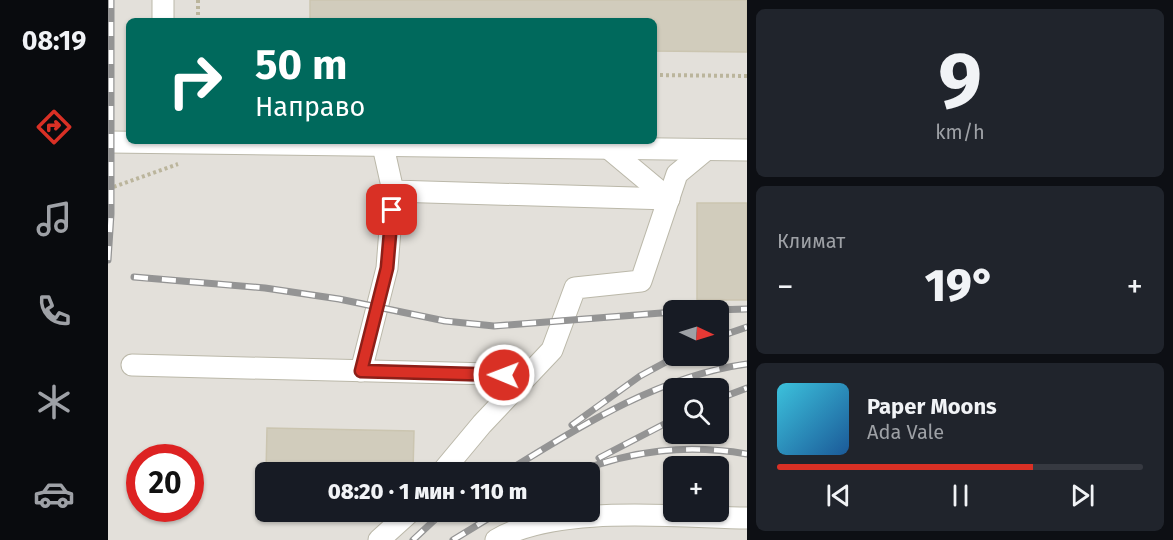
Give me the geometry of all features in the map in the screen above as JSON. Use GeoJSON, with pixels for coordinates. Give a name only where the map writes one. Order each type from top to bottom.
{"type":"FeatureCollection","features":[{"type":"Feature","properties":{"kind":"lane"},"geometry":{"type":"LineString","coordinates":[[163,18],[164,0]]}},
{"type":"Feature","properties":{"kind":"lane"},"geometry":{"type":"LineString","coordinates":[[108,142],[126,142]]}},
{"type":"Feature","properties":{"kind":"lane"},"geometry":{"type":"LineString","coordinates":[[260,144],[747,150]]}},
{"type":"Feature","properties":{"kind":"lane"},"geometry":{"type":"LineString","coordinates":[[361,371],[387,268],[393,191],[383,146]]}},
{"type":"Feature","properties":{"kind":"lane"},"geometry":{"type":"LineString","coordinates":[[608,148],[669,199]]}},
{"type":"Feature","properties":{"kind":"lane"},"geometry":{"type":"LineString","coordinates":[[450,462],[482,424],[552,350],[575,288],[641,281],[677,174],[706,150]]}},
{"type":"Feature","properties":{"kind":"lane"},"geometry":{"type":"LineString","coordinates":[[393,191],[669,199]]}},
{"type":"Feature","properties":{"kind":"lane"},"geometry":{"type":"LineString","coordinates":[[132,365],[527,375]]}},
{"type":"Feature","properties":{"kind":"lane"},"geometry":{"type":"LineString","coordinates":[[496,540],[542,521],[590,516],[747,518]]}},
{"type":"Feature","properties":{"kind":"lane"},"geometry":{"type":"LineString","coordinates":[[379,540],[399,522]]}},
{"type":"Feature","properties":{"kind":"path"},"geometry":{"type":"LineString","coordinates":[[198,0],[198,18]]}},
{"type":"Feature","properties":{"kind":"path"},"geometry":{"type":"LineString","coordinates":[[657,75],[747,76]]}},
{"type":"Feature","properties":{"kind":"path"},"geometry":{"type":"LineString","coordinates":[[108,189],[197,158],[198,144]]}},
{"type":"Feature","properties":{"kind":"shaded area"},"geometry":{"type":"Polygon","coordinates":[[[108,0],[747,0],[747,540],[108,540],[108,0]]]}},
{"type":"Feature","properties":{"kind":"building"},"geometry":{"type":"Polygon","coordinates":[[[310,0],[747,0],[747,52],[657,51],[657,18],[310,18],[310,0]]]}},
{"type":"Feature","properties":{"kind":"building"},"geometry":{"type":"Polygon","coordinates":[[[697,203],[747,203],[747,300],[697,300],[697,203]]]}},
{"type":"Feature","properties":{"kind":"building"},"geometry":{"type":"Polygon","coordinates":[[[267,428],[414,431],[413,462],[266,462],[267,428]]]}},
{"type":"Feature","properties":{"kind":"railway"},"geometry":{"type":"LineString","coordinates":[[108,260],[111,214],[111,0]]}},
{"type":"Feature","properties":{"kind":"railway"},"geometry":{"type":"LineString","coordinates":[[134,277],[265,288],[339,299],[445,321],[494,326],[663,313]]}},
{"type":"Feature","properties":{"kind":"railway"},"geometry":{"type":"LineString","coordinates":[[729,310],[747,309]]}},
{"type":"Feature","properties":{"kind":"railway"},"geometry":{"type":"LineString","coordinates":[[729,333],[747,327]]}},
{"type":"Feature","properties":{"kind":"railway"},"geometry":{"type":"LineString","coordinates":[[572,425],[640,376],[663,364]]}},
{"type":"Feature","properties":{"kind":"railway"},"geometry":{"type":"LineString","coordinates":[[522,462],[591,421],[651,392],[714,370],[747,364]]}},
{"type":"Feature","properties":{"kind":"railway"},"geometry":{"type":"LineString","coordinates":[[729,395],[747,388]]}},
{"type":"Feature","properties":{"kind":"railway"},"geometry":{"type":"LineString","coordinates":[[599,458],[663,425]]}},
{"type":"Feature","properties":{"kind":"railway"},"geometry":{"type":"LineString","coordinates":[[600,463],[660,451],[703,450],[747,454]]}},
{"type":"Feature","properties":{"kind":"railway"},"geometry":{"type":"LineString","coordinates":[[413,540],[432,522]]}},
{"type":"Feature","properties":{"kind":"railway"},"geometry":{"type":"LineString","coordinates":[[453,540],[483,522]]}},
{"type":"Feature","properties":{"kind":"route"},"geometry":{"type":"LineString","coordinates":[[392,210],[387,268],[361,371],[504,375]]}}]}
